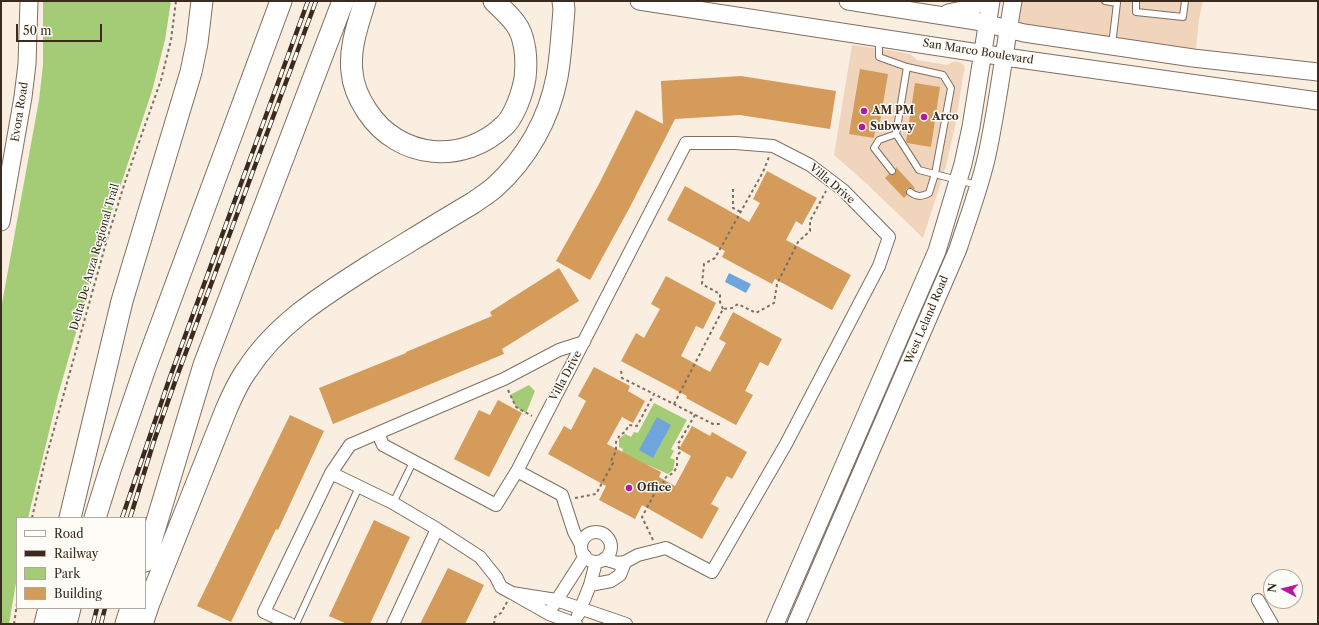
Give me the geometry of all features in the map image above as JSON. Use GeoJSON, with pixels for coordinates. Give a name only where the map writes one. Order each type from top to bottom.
{"type":"FeatureCollection","features":[{"type":"Feature","properties":{"kind":"highway"},"geometry":{"type":"LineString","coordinates":[[70,517],[122,302],[191,72],[197,43],[202,1]]}},
{"type":"Feature","properties":{"kind":"highway"},"geometry":{"type":"LineString","coordinates":[[201,220],[267,1]]}},
{"type":"Feature","properties":{"kind":"highway"},"geometry":{"type":"LineString","coordinates":[[95,517],[110,470],[146,368],[281,1]]}},
{"type":"Feature","properties":{"kind":"highway"},"geometry":{"type":"LineString","coordinates":[[146,558],[204,365],[342,1]]}},
{"type":"Feature","properties":{"kind":"highway"},"geometry":{"type":"LineString","coordinates":[[365,1],[356,30],[352,60],[353,83],[360,100],[372,118],[395,139],[421,150],[452,152],[481,144],[506,124],[523,92],[526,57],[522,41],[516,24],[494,1]]}},
{"type":"Feature","properties":{"kind":"highway"},"geometry":{"type":"LineString","coordinates":[[142,624],[148,604],[226,410],[247,369],[277,333],[300,312],[323,295],[473,203],[494,188],[511,170],[528,149],[541,125],[550,102],[557,77],[564,10],[563,1]]}},
{"type":"Feature","properties":{"kind":"highway"},"geometry":{"type":"LineString","coordinates":[[45,624],[49,609]]}},
{"type":"Feature","properties":{"kind":"highway"},"geometry":{"type":"LineString","coordinates":[[66,624],[70,609]]}},
{"type":"Feature","properties":{"kind":"highway"},"geometry":{"type":"LineString","coordinates":[[126,624],[131,609]]}},
{"type":"Feature","properties":{"kind":"street","name":"Evora Road"},"geometry":{"type":"LineString","coordinates":[[1,222],[23,97],[27,64],[30,1]]}},
{"type":"Feature","properties":{"kind":"street","name":"San Marco Boulevard"},"geometry":{"type":"LineString","coordinates":[[639,1],[1005,57],[1318,101]]}},
{"type":"Feature","properties":{"kind":"street"},"geometry":{"type":"LineString","coordinates":[[848,1],[932,14],[987,24],[1024,33],[1193,58],[1318,72]]}},
{"type":"Feature","properties":{"kind":"street"},"geometry":{"type":"LineString","coordinates":[[932,14],[966,10],[972,8],[980,1]]}},
{"type":"Feature","properties":{"kind":"street","name":"West Leland Road"},"geometry":{"type":"LineString","coordinates":[[775,624],[937,251],[958,180],[971,127],[991,1]]}},
{"type":"Feature","properties":{"kind":"street","name":"West Leland Road"},"geometry":{"type":"LineString","coordinates":[[796,624],[958,249],[979,186],[987,156],[1005,57],[1013,1]]}},
{"type":"Feature","properties":{"kind":"street","name":"Villa Drive"},"geometry":{"type":"LineString","coordinates":[[413,462],[496,504],[517,471],[686,143],[735,143],[773,146],[810,165],[843,190],[889,237],[879,266],[786,444],[712,572],[666,548],[638,555],[625,562]]}},
{"type":"Feature","properties":{"kind":"street"},"geometry":{"type":"LineString","coordinates":[[290,624],[264,612],[331,473],[350,445],[504,380],[559,350],[584,342]]}},
{"type":"Feature","properties":{"kind":"street"},"geometry":{"type":"LineString","coordinates":[[378,433],[383,445],[413,462]]}},
{"type":"Feature","properties":{"kind":"street"},"geometry":{"type":"LineString","coordinates":[[517,471],[562,495],[574,532],[596,554],[617,563],[625,562],[620,575],[611,581],[590,585]]}},
{"type":"Feature","properties":{"kind":"street"},"geometry":{"type":"LineString","coordinates":[[331,473],[393,503],[437,528],[480,557],[501,587],[549,614],[575,624],[590,585],[596,554]]}},
{"type":"Feature","properties":{"kind":"street"},"geometry":{"type":"LineString","coordinates":[[393,624],[437,528]]}},
{"type":"Feature","properties":{"kind":"street"},"geometry":{"type":"LineString","coordinates":[[549,614],[556,600],[596,554]]}},
{"type":"Feature","properties":{"kind":"street","name":"Villa Drive"},"geometry":{"type":"LineString","coordinates":[[596,554],[638,555]]}},
{"type":"Feature","properties":{"kind":"street"},"geometry":{"type":"LineString","coordinates":[[512,593],[556,600],[626,624]]}},
{"type":"Feature","properties":{"kind":"street"},"geometry":{"type":"LineString","coordinates":[[1258,600],[1272,624]]}},
{"type":"Feature","properties":{"kind":"lane"},"geometry":{"type":"LineString","coordinates":[[1105,1],[1117,2],[1112,46]]}},
{"type":"Feature","properties":{"kind":"lane"},"geometry":{"type":"LineString","coordinates":[[1136,1],[1136,12],[1182,17],[1185,1]]}},
{"type":"Feature","properties":{"kind":"lane"},"geometry":{"type":"LineString","coordinates":[[879,37],[878,57],[907,67],[942,75],[951,88],[935,174],[928,193],[923,197],[916,196],[910,192]]}},
{"type":"Feature","properties":{"kind":"lane"},"geometry":{"type":"LineString","coordinates":[[907,67],[896,134],[919,170],[979,186]]}},
{"type":"Feature","properties":{"kind":"lane"},"geometry":{"type":"LineString","coordinates":[[892,171],[874,148],[879,140],[896,134]]}},
{"type":"Feature","properties":{"kind":"lane"},"geometry":{"type":"LineString","coordinates":[[393,503],[413,462]]}},
{"type":"Feature","properties":{"kind":"lane"},"geometry":{"type":"LineString","coordinates":[[296,624],[359,487]]}},
{"type":"Feature","properties":{"kind":"path","name":"Delta De Anza Regional Trail"},"geometry":{"type":"LineString","coordinates":[[32,517],[46,458],[108,236],[126,179],[162,80],[171,40],[176,1]]}},
{"type":"Feature","properties":{"kind":"path"},"geometry":{"type":"LineString","coordinates":[[723,309],[720,302],[720,294],[702,284],[704,264],[715,258],[763,172],[773,146]]}},
{"type":"Feature","properties":{"kind":"path"},"geometry":{"type":"LineString","coordinates":[[723,309],[732,308],[738,304],[756,313],[774,303],[777,284],[798,242],[810,231],[810,221],[831,181]]}},
{"type":"Feature","properties":{"kind":"path"},"geometry":{"type":"LineString","coordinates":[[733,189],[733,208],[741,212]]}},
{"type":"Feature","properties":{"kind":"path"},"geometry":{"type":"LineString","coordinates":[[674,404],[723,309]]}},
{"type":"Feature","properties":{"kind":"path"},"geometry":{"type":"LineString","coordinates":[[621,371],[622,378],[713,424],[721,424]]}},
{"type":"Feature","properties":{"kind":"path"},"geometry":{"type":"LineString","coordinates":[[504,380],[516,407],[542,422]]}},
{"type":"Feature","properties":{"kind":"path"},"geometry":{"type":"LineString","coordinates":[[564,501],[596,494],[613,463],[611,461],[616,451],[616,442],[620,435],[625,432],[629,425],[637,426],[654,394]]}},
{"type":"Feature","properties":{"kind":"path"},"geometry":{"type":"LineString","coordinates":[[658,550],[642,517],[658,487],[661,487],[666,477],[673,473],[677,467],[677,456],[680,452],[678,444],[695,415]]}},
{"type":"Feature","properties":{"kind":"path"},"geometry":{"type":"LineString","coordinates":[[494,624],[495,617],[500,613],[512,593]]}},
{"type":"Feature","properties":{"kind":"path"},"geometry":{"type":"LineString","coordinates":[[14,624],[16,609]]}},
{"type":"Feature","properties":{"kind":"shaded area"},"geometry":{"type":"Polygon","coordinates":[[[1021,1],[1203,1],[1199,19],[1196,50],[1017,24],[1021,1]]]}},
{"type":"Feature","properties":{"kind":"shaded area"},"geometry":{"type":"Polygon","coordinates":[[[852,45],[910,54],[917,60],[947,65],[955,61],[964,65],[965,70],[946,166],[923,238],[867,184],[834,155],[852,45]]]}},
{"type":"Feature","properties":{"kind":"green space"},"geometry":{"type":"Polygon","coordinates":[[[43,1],[171,1],[165,40],[152,91],[105,232],[58,395],[28,517],[16,517],[16,583],[9,624],[1,624],[1,309],[39,100],[43,65],[43,1]]]}},
{"type":"Feature","properties":{"kind":"green space"},"geometry":{"type":"Polygon","coordinates":[[[529,385],[535,391],[526,413],[516,407],[510,395],[529,385]]]}},
{"type":"Feature","properties":{"kind":"green space"},"geometry":{"type":"Polygon","coordinates":[[[654,403],[687,420],[671,449],[674,451],[670,458],[675,460],[673,470],[668,474],[648,465],[643,472],[622,452],[623,449],[619,447],[619,439],[625,434],[631,437],[634,432],[638,433],[654,403]]]}},
{"type":"Feature","properties":{"kind":"water"},"geometry":{"type":"Polygon","coordinates":[[[729,273],[751,284],[746,293],[725,282],[729,273]]]}},
{"type":"Feature","properties":{"kind":"water"},"geometry":{"type":"Polygon","coordinates":[[[657,417],[671,425],[653,458],[639,450],[657,417]]]}},
{"type":"Feature","properties":{"kind":"building"},"geometry":{"type":"Polygon","coordinates":[[[860,69],[888,74],[880,122],[876,122],[874,138],[849,134],[860,69]]]}},
{"type":"Feature","properties":{"kind":"building"},"geometry":{"type":"Polygon","coordinates":[[[741,76],[836,91],[830,129],[740,115],[675,119],[630,207],[590,280],[556,261],[599,184],[636,110],[663,124],[661,81],[741,76]]]}},
{"type":"Feature","properties":{"kind":"building"},"geometry":{"type":"Polygon","coordinates":[[[915,83],[940,87],[931,147],[906,142],[915,83]]]}},
{"type":"Feature","properties":{"kind":"building"},"geometry":{"type":"Polygon","coordinates":[[[896,167],[915,188],[906,189],[907,195],[904,198],[885,178],[889,174],[895,174],[896,167]]]}},
{"type":"Feature","properties":{"kind":"building"},"geometry":{"type":"Polygon","coordinates":[[[767,171],[817,198],[802,225],[796,221],[786,240],[851,275],[832,310],[775,279],[772,284],[722,257],[725,251],[667,220],[685,186],[749,222],[760,203],[753,199],[767,171]]]}},
{"type":"Feature","properties":{"kind":"building"},"geometry":{"type":"Polygon","coordinates":[[[559,268],[579,301],[502,349],[504,354],[333,424],[319,388],[492,316],[490,312],[559,268]]]}},
{"type":"Feature","properties":{"kind":"building"},"geometry":{"type":"Polygon","coordinates":[[[666,276],[716,303],[703,329],[696,326],[681,356],[710,372],[726,343],[719,339],[733,312],[782,339],[768,366],[760,362],[745,391],[753,395],[736,425],[686,398],[687,396],[621,361],[636,333],[644,338],[660,309],[651,304],[666,276]]]}},
{"type":"Feature","properties":{"kind":"building"},"geometry":{"type":"Polygon","coordinates":[[[594,367],[630,386],[628,391],[645,401],[633,423],[622,417],[607,444],[661,472],[659,477],[675,486],[691,456],[679,449],[692,426],[710,436],[712,432],[747,452],[732,479],[727,476],[711,504],[719,508],[702,539],[642,505],[635,519],[599,500],[606,486],[548,454],[564,426],[571,430],[586,401],[578,396],[594,367]]]}},
{"type":"Feature","properties":{"kind":"building"},"geometry":{"type":"Polygon","coordinates":[[[498,400],[522,413],[489,477],[454,459],[479,410],[490,415],[498,400]]]}},
{"type":"Feature","properties":{"kind":"building"},"geometry":{"type":"Polygon","coordinates":[[[290,415],[324,431],[278,530],[276,529],[231,622],[197,606],[290,415]]]}},
{"type":"Feature","properties":{"kind":"building"},"geometry":{"type":"Polygon","coordinates":[[[374,520],[410,537],[370,624],[347,624],[329,616],[374,520]]]}},
{"type":"Feature","properties":{"kind":"building"},"geometry":{"type":"Polygon","coordinates":[[[448,568],[484,585],[465,624],[420,624],[448,568]]]}},
{"type":"Feature","properties":{"kind":"railway"},"geometry":{"type":"LineString","coordinates":[[122,517],[170,377],[308,1]]}},
{"type":"Feature","properties":{"kind":"railway"},"geometry":{"type":"LineString","coordinates":[[130,517],[154,441],[176,379],[316,1]]}},
{"type":"Feature","properties":{"kind":"railway"},"geometry":{"type":"LineString","coordinates":[[93,624],[97,609]]}},
{"type":"Feature","properties":{"kind":"railway"},"geometry":{"type":"LineString","coordinates":[[101,624],[105,609]]}},
{"type":"Feature","properties":{"kind":"place","name":"AM PM"},"geometry":{"type":"Point","coordinates":[864,111]}},
{"type":"Feature","properties":{"kind":"place","name":"Arco"},"geometry":{"type":"Point","coordinates":[924,117]}},
{"type":"Feature","properties":{"kind":"place","name":"Subway"},"geometry":{"type":"Point","coordinates":[862,127]}},
{"type":"Feature","properties":{"kind":"place","name":"Office"},"geometry":{"type":"Point","coordinates":[629,488]}}]}
